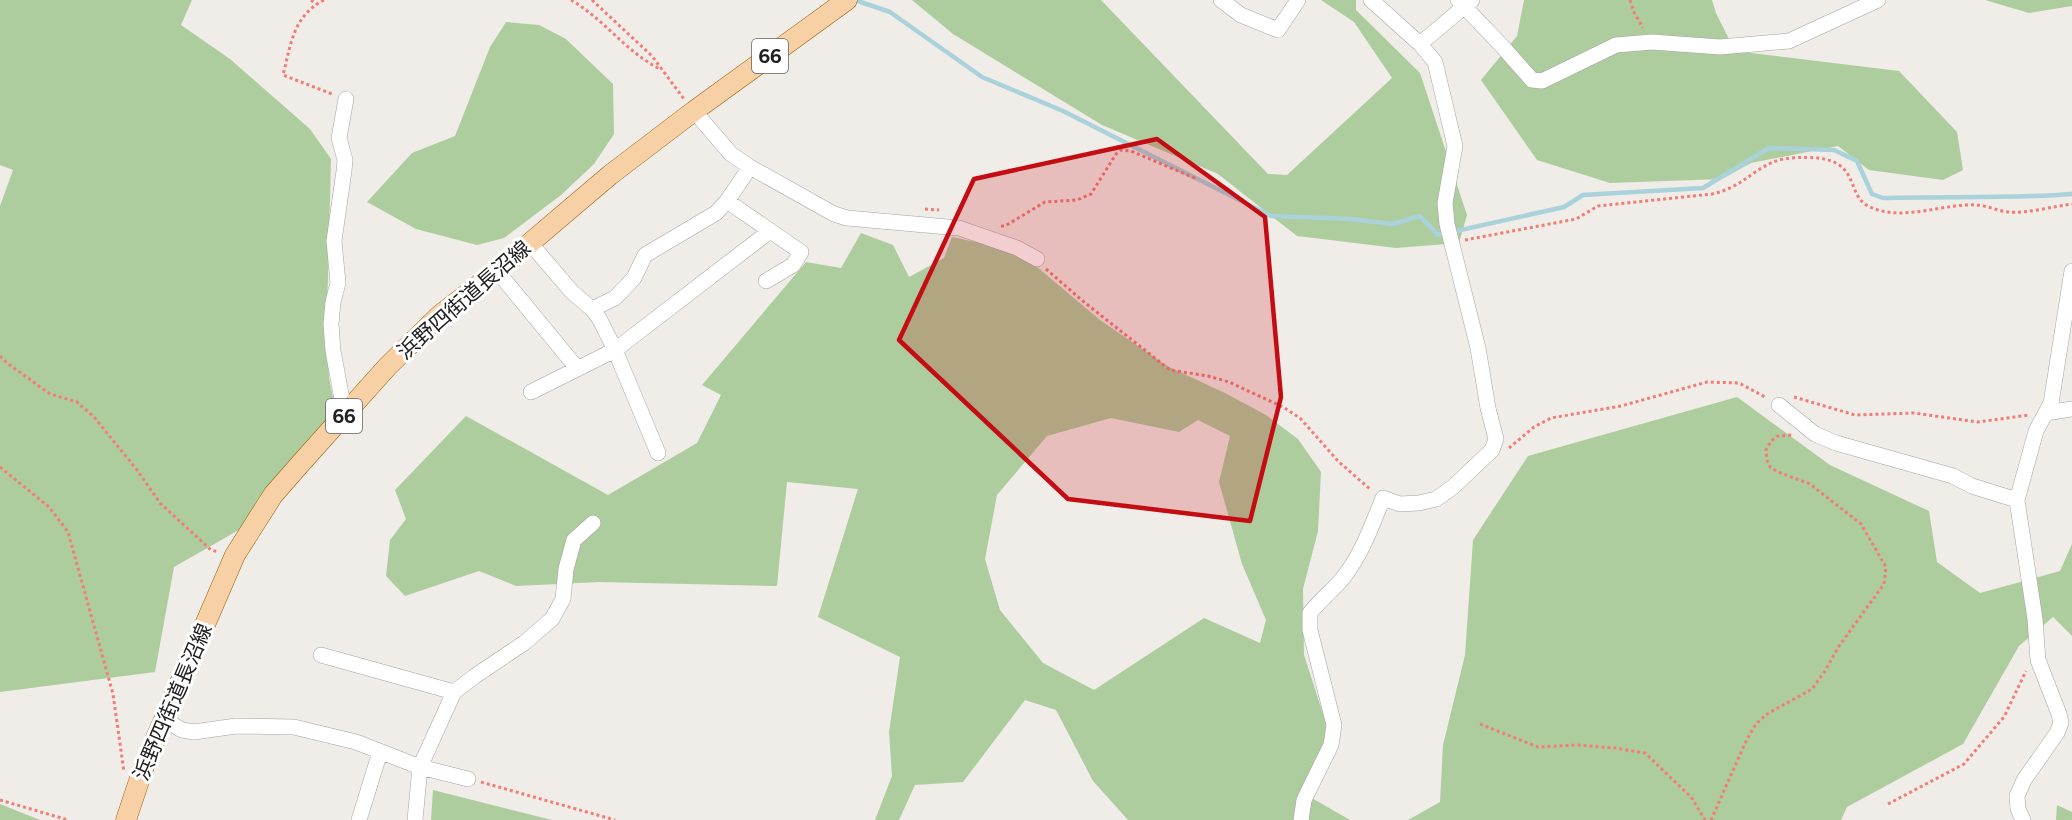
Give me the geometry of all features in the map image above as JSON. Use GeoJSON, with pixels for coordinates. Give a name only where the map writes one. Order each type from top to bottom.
{"type":"FeatureCollection","features":[{"type":"Feature","properties":{"kind":"main road","name":"浜野四街道長沼線"},"geometry":{"type":"LineString","coordinates":[[129,811],[144,766],[235,555],[273,495],[388,366],[440,315],[497,271],[610,175],[847,0]]}},
{"type":"Feature","properties":{"kind":"street"},"geometry":{"type":"LineString","coordinates":[[1228,2],[1241,15],[1278,30],[1298,0]]}},
{"type":"Feature","properties":{"kind":"street"},"geometry":{"type":"LineString","coordinates":[[1301,820],[1304,800],[1331,745],[1334,725],[1310,630],[1310,613],[1342,579],[1354,562],[1364,545],[1383,498],[1400,504],[1436,499],[1453,487],[1492,450],[1496,440],[1478,348],[1451,243],[1445,203],[1455,146],[1435,62],[1420,44],[1371,0]]}},
{"type":"Feature","properties":{"kind":"street"},"geometry":{"type":"LineString","coordinates":[[1420,44],[1464,2],[1532,81],[1542,81],[1616,45],[1652,42],[1720,47],[1789,41],[1878,0]]}},
{"type":"Feature","properties":{"kind":"street"},"geometry":{"type":"LineString","coordinates":[[345,415],[333,351],[331,324],[338,283],[334,241],[345,160],[339,138],[346,99]]}},
{"type":"Feature","properties":{"kind":"street"},"geometry":{"type":"LineString","coordinates":[[694,111],[731,154],[834,214],[847,218],[958,228],[1017,248],[1037,259]]}},
{"type":"Feature","properties":{"kind":"street"},"geometry":{"type":"LineString","coordinates":[[592,309],[615,298],[634,278],[645,255],[716,213],[750,167]]}},
{"type":"Feature","properties":{"kind":"street"},"geometry":{"type":"LineString","coordinates":[[727,201],[801,252],[793,265],[766,280]]}},
{"type":"Feature","properties":{"kind":"street"},"geometry":{"type":"LineString","coordinates":[[531,392],[615,350],[770,231]]}},
{"type":"Feature","properties":{"kind":"street"},"geometry":{"type":"LineString","coordinates":[[530,243],[572,292],[592,309],[615,350],[658,453]]}},
{"type":"Feature","properties":{"kind":"street"},"geometry":{"type":"LineString","coordinates":[[497,271],[577,368]]}},
{"type":"Feature","properties":{"kind":"street"},"geometry":{"type":"LineString","coordinates":[[2023,820],[2018,809],[2018,796],[2024,780],[2057,733],[2061,723],[2038,660],[2035,619],[2017,500],[2036,431],[2050,403],[2072,271]]}},
{"type":"Feature","properties":{"kind":"street"},"geometry":{"type":"LineString","coordinates":[[1783,400],[1815,434],[1836,443],[1953,476],[1971,486],[2017,500]]}},
{"type":"Feature","properties":{"kind":"street"},"geometry":{"type":"LineString","coordinates":[[2046,413],[2072,409]]}},
{"type":"Feature","properties":{"kind":"street"},"geometry":{"type":"LineString","coordinates":[[415,820],[420,767],[454,692],[524,643],[552,619],[563,599],[566,569],[574,540],[594,523]]}},
{"type":"Feature","properties":{"kind":"street"},"geometry":{"type":"LineString","coordinates":[[321,655],[454,692]]}},
{"type":"Feature","properties":{"kind":"street"},"geometry":{"type":"LineString","coordinates":[[165,720],[182,730],[194,732],[236,726],[294,727],[356,742],[420,767],[468,778]]}},
{"type":"Feature","properties":{"kind":"street"},"geometry":{"type":"LineString","coordinates":[[359,820],[380,752]]}},
{"type":"Feature","properties":{"kind":"path"},"geometry":{"type":"LineString","coordinates":[[311,0],[316,4]]}},
{"type":"Feature","properties":{"kind":"path"},"geometry":{"type":"LineString","coordinates":[[324,0],[302,16],[292,38],[283,75],[346,99]]}},
{"type":"Feature","properties":{"kind":"path"},"geometry":{"type":"LineString","coordinates":[[571,0],[589,10],[644,61],[661,70]]}},
{"type":"Feature","properties":{"kind":"path"},"geometry":{"type":"LineString","coordinates":[[592,0],[652,56],[694,111]]}},
{"type":"Feature","properties":{"kind":"path"},"geometry":{"type":"LineString","coordinates":[[1630,0],[1634,12],[1652,42]]}},
{"type":"Feature","properties":{"kind":"path"},"geometry":{"type":"LineString","coordinates":[[997,225],[1005,226],[1046,202],[1077,200],[1091,194],[1116,154],[1121,150],[1131,151],[1197,179]]}},
{"type":"Feature","properties":{"kind":"path"},"geometry":{"type":"LineString","coordinates":[[1451,243],[1576,219],[1598,206],[1726,191],[1781,160],[1818,158],[1834,162],[1849,175],[1860,200],[1874,208],[1898,213],[1977,205],[2010,213],[2072,204]]}},
{"type":"Feature","properties":{"kind":"path"},"geometry":{"type":"LineString","coordinates":[[924,208],[945,212]]}},
{"type":"Feature","properties":{"kind":"path"},"geometry":{"type":"LineString","coordinates":[[1037,259],[1052,276],[1170,370],[1229,382],[1283,407],[1300,418],[1339,462],[1376,495],[1383,498]]}},
{"type":"Feature","properties":{"kind":"path"},"geometry":{"type":"LineString","coordinates":[[0,356],[50,394],[77,402],[94,417],[137,470],[160,503],[211,550],[235,555]]}},
{"type":"Feature","properties":{"kind":"path"},"geometry":{"type":"LineString","coordinates":[[1492,450],[1505,451],[1551,418],[1622,406],[1707,382],[1739,383],[1783,400],[1854,415],[1914,412],[1978,422],[2046,413]]}},
{"type":"Feature","properties":{"kind":"path"},"geometry":{"type":"LineString","coordinates":[[1711,820],[1756,724],[1767,714],[1812,689],[1839,646],[1884,584],[1886,567],[1861,524],[1810,484],[1770,467],[1766,450],[1772,441],[1779,436],[1815,434]]}},
{"type":"Feature","properties":{"kind":"path"},"geometry":{"type":"LineString","coordinates":[[0,467],[49,507],[68,532],[113,694],[129,811]]}},
{"type":"Feature","properties":{"kind":"path"},"geometry":{"type":"LineString","coordinates":[[1888,804],[1965,764],[2004,717],[2037,648]]}},
{"type":"Feature","properties":{"kind":"path"},"geometry":{"type":"LineString","coordinates":[[1480,724],[1538,747],[1577,745],[1616,747],[1646,753],[1692,798],[1705,820]]}},
{"type":"Feature","properties":{"kind":"path"},"geometry":{"type":"LineString","coordinates":[[468,778],[615,820]]}},
{"type":"Feature","properties":{"kind":"path"},"geometry":{"type":"LineString","coordinates":[[0,800],[68,820]]}},
{"type":"Feature","properties":{"kind":"highlighted area"},"geometry":{"type":"Polygon","coordinates":[[[1157,139],[1265,217],[1281,397],[1250,521],[1068,499],[899,340],[974,179],[1157,139]]]}},
{"type":"Feature","properties":{"kind":"green space"},"geometry":{"type":"Polygon","coordinates":[[[0,0],[192,0],[181,25],[230,59],[310,129],[331,159],[327,315],[329,378],[336,412],[244,527],[174,567],[155,672],[0,692],[0,206],[13,170],[0,165],[0,0]]]}},
{"type":"Feature","properties":{"kind":"green space"},"geometry":{"type":"Polygon","coordinates":[[[912,0],[1101,0],[1268,174],[1287,175],[1392,78],[1354,22],[1321,0],[1356,0],[1356,10],[1420,73],[1467,215],[1459,243],[1396,248],[1297,236],[1218,174],[1102,125],[953,34],[912,0]]]}},
{"type":"Feature","properties":{"kind":"green space"},"geometry":{"type":"Polygon","coordinates":[[[1524,0],[1712,0],[1735,51],[1899,71],[1957,132],[1963,170],[1943,180],[1869,170],[1838,146],[1751,163],[1722,179],[1610,183],[1537,160],[1481,80],[1517,36],[1524,0]]]}},
{"type":"Feature","properties":{"kind":"green space"},"geometry":{"type":"Polygon","coordinates":[[[1985,0],[2072,0],[2072,6],[2029,13],[1985,0]]]}},
{"type":"Feature","properties":{"kind":"green space"},"geometry":{"type":"Polygon","coordinates":[[[506,22],[539,25],[566,39],[613,84],[614,134],[594,164],[561,195],[504,238],[477,245],[416,229],[367,202],[412,153],[455,136],[490,47],[506,22]]]}},
{"type":"Feature","properties":{"kind":"green space"},"geometry":{"type":"Polygon","coordinates":[[[861,233],[893,245],[909,277],[944,258],[952,237],[1018,251],[1100,320],[1167,366],[1266,415],[1298,439],[1321,472],[1318,531],[1303,589],[1304,655],[1326,723],[1322,768],[1310,797],[1350,820],[1128,820],[1093,781],[1056,710],[1025,700],[963,782],[915,785],[899,820],[875,820],[892,776],[889,732],[900,657],[818,617],[858,489],[787,482],[777,586],[599,582],[516,586],[479,571],[405,596],[386,576],[390,540],[406,519],[395,490],[466,416],[608,495],[697,443],[721,395],[702,385],[806,262],[841,268],[861,233]],[[1111,418],[1047,436],[997,495],[985,559],[1000,610],[1043,663],[1094,690],[1204,618],[1260,643],[1266,620],[1242,564],[1219,482],[1230,436],[1198,420],[1179,432],[1111,418]]]}},
{"type":"Feature","properties":{"kind":"green space"},"geometry":{"type":"Polygon","coordinates":[[[1737,397],[1830,465],[1929,511],[1937,562],[1980,593],[2060,571],[2072,544],[2072,636],[2053,617],[2019,646],[1963,744],[1847,807],[1841,820],[1408,820],[1440,802],[1443,745],[1465,655],[1473,540],[1528,456],[1737,397]]]}},
{"type":"Feature","properties":{"kind":"green space"},"geometry":{"type":"Polygon","coordinates":[[[433,790],[552,820],[431,820],[433,790]]]}},
{"type":"Feature","properties":{"kind":"green space"},"geometry":{"type":"Polygon","coordinates":[[[0,804],[40,820],[0,820],[0,804]]]}},
{"type":"Feature","properties":{"kind":"green space"},"geometry":{"type":"Polygon","coordinates":[[[2057,805],[2072,812],[2072,820],[2056,820],[2057,805]]]}},
{"type":"Feature","properties":{"kind":"waterway"},"geometry":{"type":"LineString","coordinates":[[855,0],[890,12],[982,77],[1063,111],[1271,216],[1350,219],[1393,224],[1420,216],[1438,235],[1564,207],[1583,195],[1703,188],[1769,148],[1834,150],[1857,161],[1872,194],[1883,198],[2072,194]]}}]}
